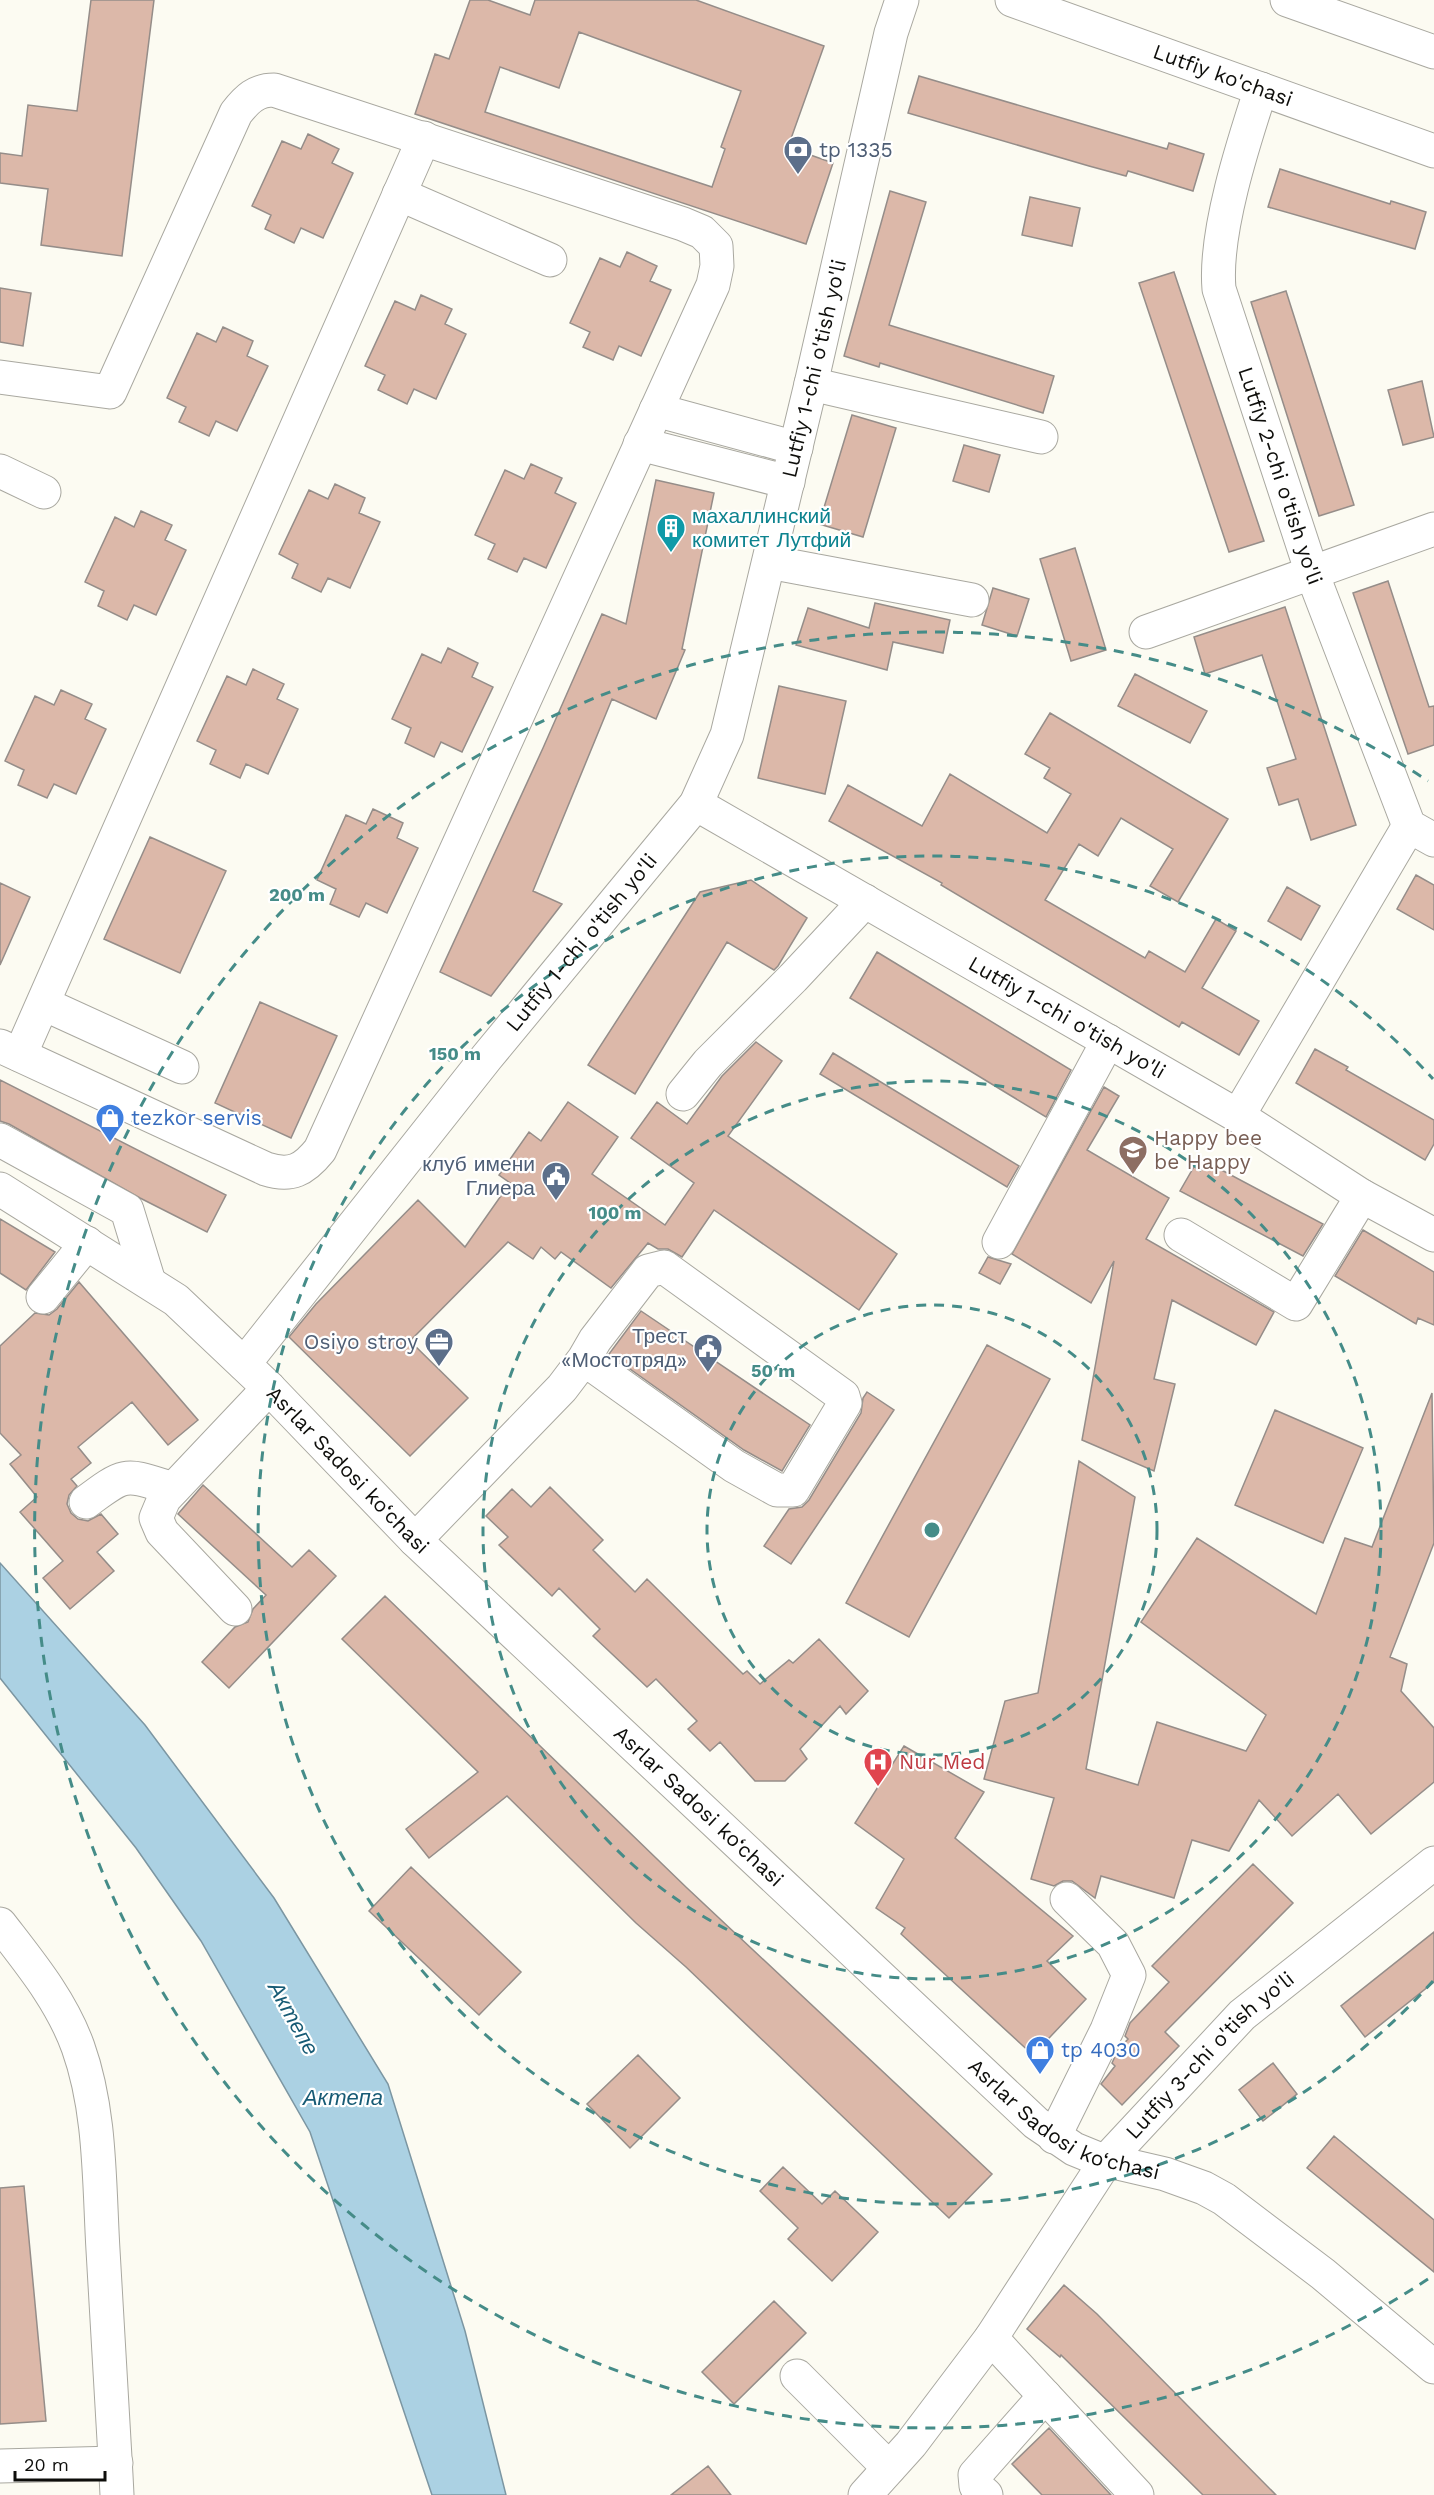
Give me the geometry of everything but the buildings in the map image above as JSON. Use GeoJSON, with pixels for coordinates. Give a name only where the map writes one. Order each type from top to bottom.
{"type":"FeatureCollection","features":[{"type":"Feature","properties":{"kind":"street","name":"Lutfiy 1-chi o'tish yo'li"},"geometry":{"type":"LineString","coordinates":[[244,1364],[487,1057],[696,804],[727,735],[811,384],[891,33],[902,0]]}},
{"type":"Feature","properties":{"kind":"street","name":"Lutfiy ko'chasi"},"geometry":{"type":"LineString","coordinates":[[1012,0],[1434,151]]}},
{"type":"Feature","properties":{"kind":"street"},"geometry":{"type":"LineString","coordinates":[[1287,0],[1434,52]]}},
{"type":"Feature","properties":{"kind":"street","name":"Lutfiy 2-chi o'tish yo'li"},"geometry":{"type":"LineString","coordinates":[[1261,89],[1241,150],[1224,229],[1217,268],[1219,289],[1312,573],[1421,833]]}},
{"type":"Feature","properties":{"kind":"street"},"geometry":{"type":"LineString","coordinates":[[0,377],[110,393],[236,113],[255,94],[274,90],[424,138],[683,224],[702,232],[716,246],[717,266],[713,285],[320,1150],[297,1172],[282,1174],[266,1169],[10,1050],[44,1004],[424,138]]}},
{"type":"Feature","properties":{"kind":"street"},"geometry":{"type":"LineString","coordinates":[[399,194],[550,260]]}},
{"type":"Feature","properties":{"kind":"street"},"geometry":{"type":"LineString","coordinates":[[811,384],[1041,437]]}},
{"type":"Feature","properties":{"kind":"street"},"geometry":{"type":"LineString","coordinates":[[656,410],[796,448]]}},
{"type":"Feature","properties":{"kind":"street"},"geometry":{"type":"LineString","coordinates":[[640,444],[788,482]]}},
{"type":"Feature","properties":{"kind":"street"},"geometry":{"type":"LineString","coordinates":[[0,471],[44,492]]}},
{"type":"Feature","properties":{"kind":"street"},"geometry":{"type":"LineString","coordinates":[[1146,632],[1434,529]]}},
{"type":"Feature","properties":{"kind":"street"},"geometry":{"type":"LineString","coordinates":[[769,562],[972,600]]}},
{"type":"Feature","properties":{"kind":"street","name":"Lutfiy 1-chi o'tish yo'li"},"geometry":{"type":"LineString","coordinates":[[696,804],[1238,1116],[1362,1196],[1434,1234]]}},
{"type":"Feature","properties":{"kind":"street"},"geometry":{"type":"LineString","coordinates":[[1238,1116],[1421,833]]}},
{"type":"Feature","properties":{"kind":"street"},"geometry":{"type":"LineString","coordinates":[[682,1094],[708,1063],[793,978],[865,901]]}},
{"type":"Feature","properties":{"kind":"street"},"geometry":{"type":"LineString","coordinates":[[44,1004],[182,1067]]}},
{"type":"Feature","properties":{"kind":"street"},"geometry":{"type":"LineString","coordinates":[[999,1242],[1108,1041]]}},
{"type":"Feature","properties":{"kind":"street"},"geometry":{"type":"LineString","coordinates":[[0,1140],[127,1210],[150,1282]]}},
{"type":"Feature","properties":{"kind":"street","name":"Asrlar Sadosi ko‘chasi"},"geometry":{"type":"LineString","coordinates":[[0,1189],[176,1300],[269,1388],[415,1540],[839,1939],[1054,2137],[1074,2149],[1106,2161],[1165,2174],[1204,2188],[1224,2199],[1323,2274],[1434,2367]]}},
{"type":"Feature","properties":{"kind":"street"},"geometry":{"type":"LineString","coordinates":[[1180,1235],[1296,1304],[1362,1196]]}},
{"type":"Feature","properties":{"kind":"street"},"geometry":{"type":"LineString","coordinates":[[43,1297],[87,1244]]}},
{"type":"Feature","properties":{"kind":"street"},"geometry":{"type":"LineString","coordinates":[[415,1540],[562,1388],[648,1270],[664,1267],[843,1396],[845,1403],[794,1490],[777,1490],[734,1466],[584,1359]]}},
{"type":"Feature","properties":{"kind":"street"},"geometry":{"type":"LineString","coordinates":[[235,1609],[162,1532],[156,1518],[164,1499],[269,1388]]}},
{"type":"Feature","properties":{"kind":"street"},"geometry":{"type":"LineString","coordinates":[[86,1502],[116,1479],[135,1477],[173,1489]]}},
{"type":"Feature","properties":{"kind":"street","name":"Lutfiy 3-chi o'tish yo'li"},"geometry":{"type":"LineString","coordinates":[[865,2495],[942,2402],[991,2338],[1106,2161],[1242,2015],[1430,1873]]}},
{"type":"Feature","properties":{"kind":"street"},"geometry":{"type":"LineString","coordinates":[[1054,2137],[1107,2030],[1129,1975],[1113,1944],[1067,1899]]}},
{"type":"Feature","properties":{"kind":"street"},"geometry":{"type":"LineString","coordinates":[[0,1924],[38,1972],[60,2007],[77,2045],[89,2086],[100,2191],[117,2495]]}},
{"type":"Feature","properties":{"kind":"street"},"geometry":{"type":"LineString","coordinates":[[991,2338],[1137,2495]]}},
{"type":"Feature","properties":{"kind":"street"},"geometry":{"type":"LineString","coordinates":[[797,2376],[889,2468]]}},
{"type":"Feature","properties":{"kind":"street"},"geometry":{"type":"LineString","coordinates":[[986,2495],[976,2486],[975,2475],[1046,2396]]}},
{"type":"Feature","properties":{"kind":"street"},"geometry":{"type":"LineString","coordinates":[[0,2466],[116,2463]]}},
{"type":"Feature","properties":{"kind":"water","name":"Актепа"},"geometry":{"type":"Polygon","coordinates":[[[0,1563],[145,1725],[274,1898],[388,2084],[465,2331],[506,2495],[432,2495],[310,2132],[201,1941],[136,1848],[0,1678],[0,1563]]]}},
{"type":"Feature","properties":{"kind":"place","name":"tp 1335"},"geometry":{"type":"Point","coordinates":[798,176]}},
{"type":"Feature","properties":{"kind":"place","name":"махаллинский комитет Лутфий"},"geometry":{"type":"Point","coordinates":[671,554]}},
{"type":"Feature","properties":{"kind":"place","name":"tezkor servis"},"geometry":{"type":"Point","coordinates":[110,1144]}},
{"type":"Feature","properties":{"kind":"place","name":"Happy bee be Happy"},"geometry":{"type":"Point","coordinates":[1133,1176]}},
{"type":"Feature","properties":{"kind":"place","name":"клуб имени Глиера"},"geometry":{"type":"Point","coordinates":[556,1202]}},
{"type":"Feature","properties":{"kind":"place","name":"Osiyo stroy"},"geometry":{"type":"Point","coordinates":[439,1368]}},
{"type":"Feature","properties":{"kind":"place","name":"Трест «Мостотряд»"},"geometry":{"type":"Point","coordinates":[708,1374]}},
{"type":"Feature","properties":{"kind":"place","name":"Nur Med"},"geometry":{"type":"Point","coordinates":[878,1788]}},
{"type":"Feature","properties":{"kind":"place","name":"tp 4030"},"geometry":{"type":"Point","coordinates":[1040,2076]}},
{"type":"Feature","properties":{"kind":"water label","name":"Актепе"},"geometry":{"type":"Point","coordinates":[294,2018]}}]}
